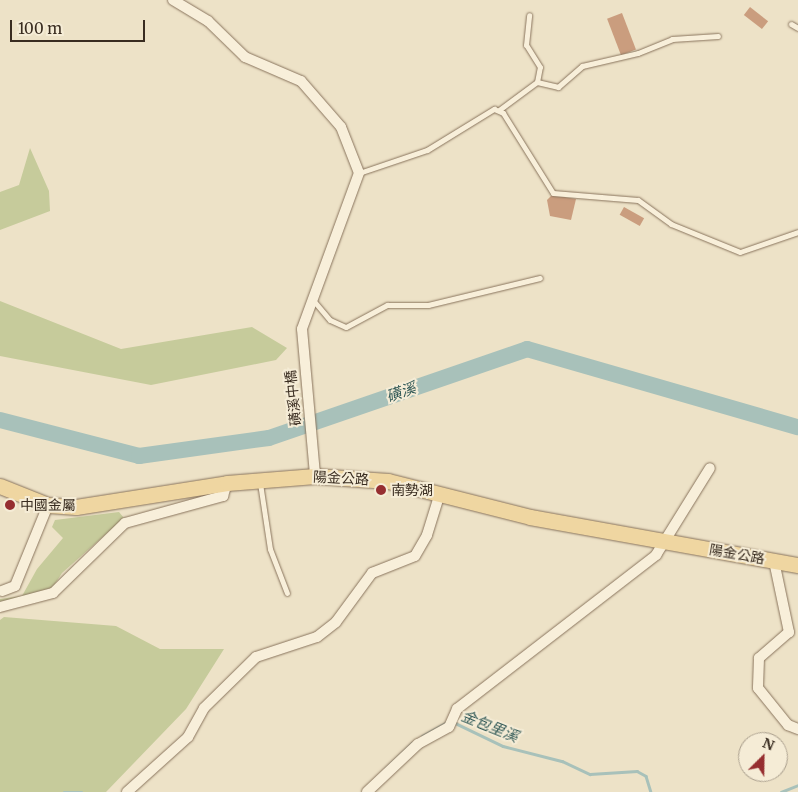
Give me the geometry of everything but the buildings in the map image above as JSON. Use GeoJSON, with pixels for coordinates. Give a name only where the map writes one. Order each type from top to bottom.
{"type":"FeatureCollection","features":[{"type":"Feature","properties":{"kind":"main road","name":"陽金公路"},"geometry":{"type":"LineString","coordinates":[[0,486],[48,505],[76,507],[227,483],[259,480],[315,476],[388,481],[530,517],[798,565]]}},
{"type":"Feature","properties":{"kind":"street"},"geometry":{"type":"LineString","coordinates":[[173,0],[208,21],[245,57],[301,81],[341,127],[359,173],[313,300]]}},
{"type":"Feature","properties":{"kind":"street","name":"磺溪中橋"},"geometry":{"type":"LineString","coordinates":[[313,300],[301,339],[315,476]]}},
{"type":"Feature","properties":{"kind":"street"},"geometry":{"type":"LineString","coordinates":[[367,792],[418,744],[451,722],[656,555],[666,542],[710,468]]}},
{"type":"Feature","properties":{"kind":"street"},"geometry":{"type":"LineString","coordinates":[[0,607],[53,593],[125,523],[223,496],[227,483]]}},
{"type":"Feature","properties":{"kind":"street"},"geometry":{"type":"LineString","coordinates":[[127,792],[188,737],[204,708],[256,658],[317,636],[336,622],[372,573],[415,556],[427,535],[440,493]]}},
{"type":"Feature","properties":{"kind":"street"},"geometry":{"type":"LineString","coordinates":[[2,590],[14,586],[48,505]]}},
{"type":"Feature","properties":{"kind":"street"},"geometry":{"type":"LineString","coordinates":[[774,560],[788,632],[759,658],[758,688],[788,725],[798,729]]}},
{"type":"Feature","properties":{"kind":"lane"},"geometry":{"type":"LineString","coordinates":[[359,173],[428,150],[499,110],[537,82],[540,67],[526,45],[529,15]]}},
{"type":"Feature","properties":{"kind":"lane"},"geometry":{"type":"LineString","coordinates":[[791,24],[798,28]]}},
{"type":"Feature","properties":{"kind":"lane"},"geometry":{"type":"LineString","coordinates":[[537,82],[558,87],[582,66],[638,53],[672,39],[718,36]]}},
{"type":"Feature","properties":{"kind":"lane"},"geometry":{"type":"LineString","coordinates":[[499,110],[553,193],[638,200],[671,224],[740,252],[798,232]]}},
{"type":"Feature","properties":{"kind":"lane"},"geometry":{"type":"LineString","coordinates":[[313,300],[330,320],[346,327],[387,305],[428,305],[540,278]]}},
{"type":"Feature","properties":{"kind":"lane"},"geometry":{"type":"LineString","coordinates":[[259,480],[270,549],[288,593]]}},
{"type":"Feature","properties":{"kind":"green space"},"geometry":{"type":"Polygon","coordinates":[[[30,148],[49,191],[50,211],[0,230],[0,192],[19,185],[30,148]]]}},
{"type":"Feature","properties":{"kind":"green space"},"geometry":{"type":"Polygon","coordinates":[[[0,301],[121,349],[252,327],[287,348],[276,360],[151,385],[0,356],[0,301]]]}},
{"type":"Feature","properties":{"kind":"green space"},"geometry":{"type":"Polygon","coordinates":[[[119,512],[124,518],[62,573],[51,590],[0,605],[0,599],[22,596],[37,569],[63,538],[52,527],[55,520],[119,512]]]}},
{"type":"Feature","properties":{"kind":"green space"},"geometry":{"type":"Polygon","coordinates":[[[4,617],[116,626],[160,649],[224,649],[186,709],[106,792],[0,792],[0,620],[4,617]]]}},
{"type":"Feature","properties":{"kind":"waterway","name":"磺溪"},"geometry":{"type":"LineString","coordinates":[[0,420],[139,456],[269,438],[527,349],[798,427]]}},
{"type":"Feature","properties":{"kind":"waterway","name":"金包里溪"},"geometry":{"type":"LineString","coordinates":[[422,736],[447,722]]}},
{"type":"Feature","properties":{"kind":"waterway","name":"金包里溪"},"geometry":{"type":"LineString","coordinates":[[455,723],[503,746],[562,761],[590,774],[637,771],[646,776],[651,792]]}},
{"type":"Feature","properties":{"kind":"waterway","name":"金包里溪"},"geometry":{"type":"LineString","coordinates":[[385,769],[412,743]]}},
{"type":"Feature","properties":{"kind":"waterway","name":"金包里溪"},"geometry":{"type":"LineString","coordinates":[[781,792],[798,785]]}},
{"type":"Feature","properties":{"kind":"waterway","name":"金包里溪"},"geometry":{"type":"LineString","coordinates":[[64,792],[82,792]]}},
{"type":"Feature","properties":{"kind":"place","name":"南勢湖"},"geometry":{"type":"Point","coordinates":[381,490]}},
{"type":"Feature","properties":{"kind":"place","name":"中國金屬"},"geometry":{"type":"Point","coordinates":[10,505]}}]}
